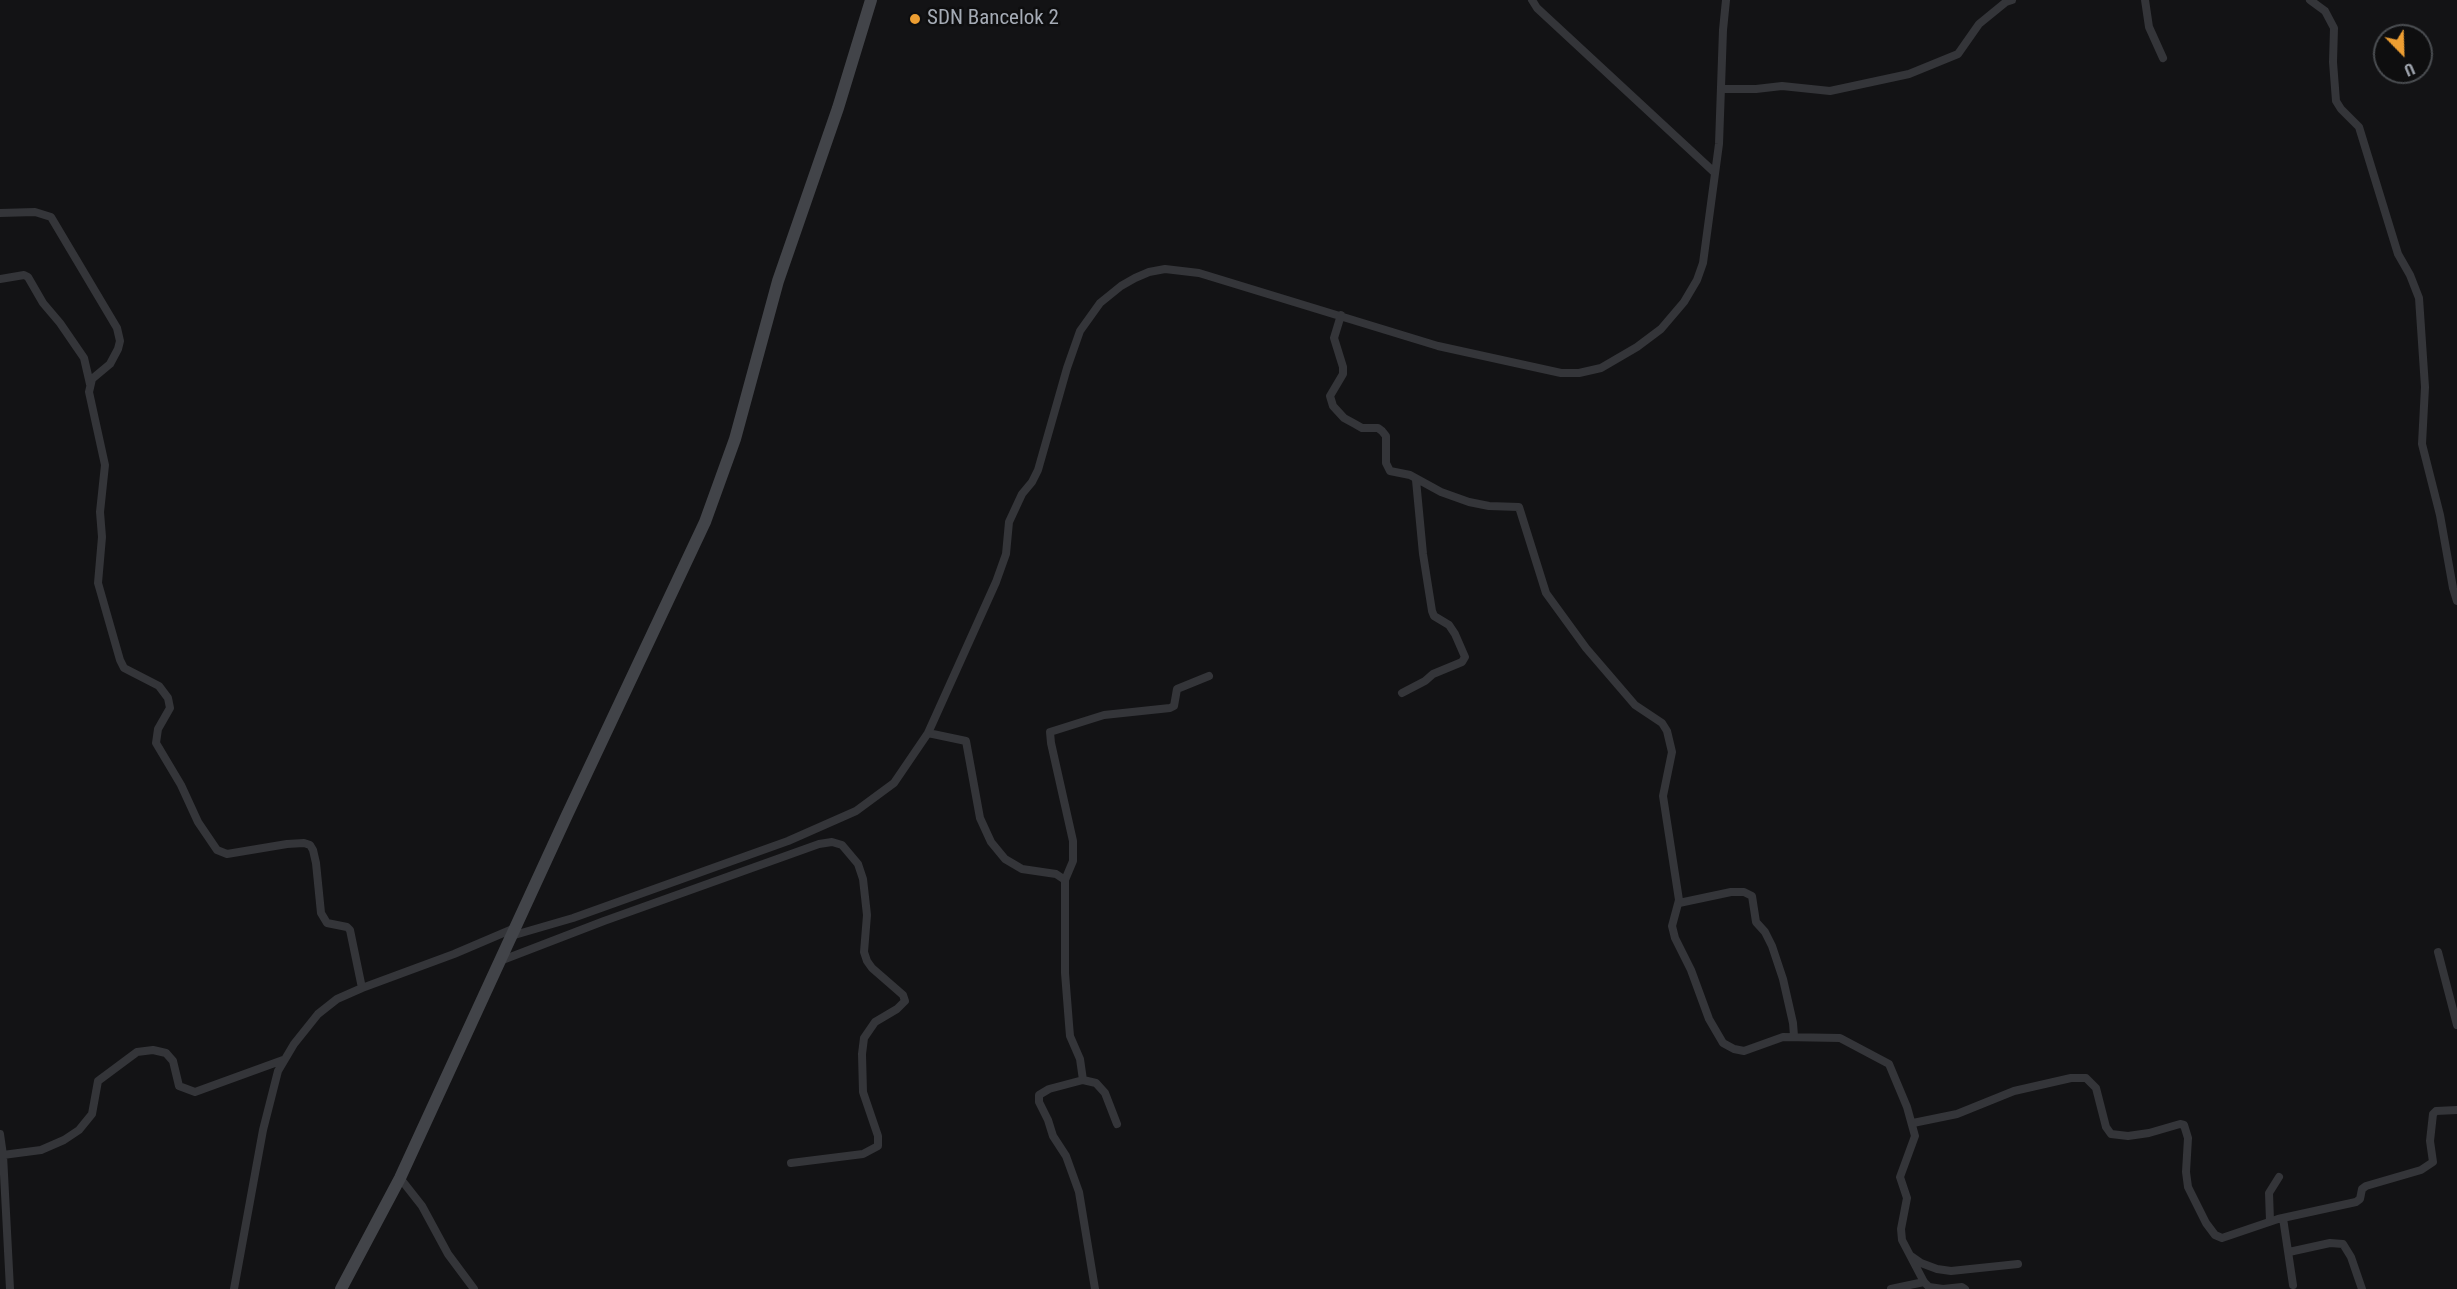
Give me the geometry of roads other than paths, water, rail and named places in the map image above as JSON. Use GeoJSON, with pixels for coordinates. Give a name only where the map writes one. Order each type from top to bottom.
{"type":"FeatureCollection","features":[{"type":"Feature","properties":{"kind":"street"},"geometry":{"type":"LineString","coordinates":[[341,1289],[400,1178],[705,522],[735,439],[775,292],[838,108],[871,0]]}},
{"type":"Feature","properties":{"kind":"street"},"geometry":{"type":"LineString","coordinates":[[1532,0],[1537,8],[1714,172]]}},
{"type":"Feature","properties":{"kind":"street"},"geometry":{"type":"LineString","coordinates":[[234,1289],[274,1080],[283,1060],[318,1014],[337,999],[454,954],[583,914],[788,841],[836,821],[866,805],[894,783],[930,734],[1003,565],[1009,522],[1015,506],[1038,470],[1080,331],[1100,303],[1121,286],[1149,272],[1175,269],[1198,273],[1339,321],[1561,373],[1579,373],[1601,368],[1637,347],[1661,329],[1684,302],[1703,263],[1725,88],[1723,30],[1726,0]]}},
{"type":"Feature","properties":{"kind":"street"},"geometry":{"type":"LineString","coordinates":[[1725,88],[1782,86],[1830,92],[1918,71],[1958,54],[1979,24],[2006,2],[2012,0]]}},
{"type":"Feature","properties":{"kind":"street"},"geometry":{"type":"LineString","coordinates":[[2145,0],[2149,27],[2163,58]]}},
{"type":"Feature","properties":{"kind":"street"},"geometry":{"type":"LineString","coordinates":[[2310,0],[2325,11],[2334,28],[2333,62],[2336,101],[2359,127],[2382,209],[2398,254],[2419,298],[2425,387],[2422,444],[2440,515],[2452,588],[2457,601]]}},
{"type":"Feature","properties":{"kind":"street"},"geometry":{"type":"LineString","coordinates":[[0,213],[35,212],[51,217],[117,328],[120,341],[115,357],[92,378],[90,385]]}},
{"type":"Feature","properties":{"kind":"street"},"geometry":{"type":"LineString","coordinates":[[0,279],[24,275],[28,277],[43,303],[60,322],[84,358],[90,385],[91,407],[105,465],[100,512],[102,537],[98,583],[124,668],[159,686],[168,698],[170,708],[156,735],[159,749],[181,785],[198,822],[217,850],[223,854],[236,854],[298,843],[307,844],[312,848],[316,863],[321,913],[327,923],[348,927],[350,930],[362,988]]}},
{"type":"Feature","properties":{"kind":"street"},"geometry":{"type":"LineString","coordinates":[[1339,321],[1335,346],[1343,366],[1343,374],[1330,396],[1333,406],[1344,418],[1362,428],[1378,428],[1386,436],[1388,468],[1396,474],[1410,475],[1441,492],[1479,505],[1519,507],[1546,594],[1586,648],[1635,705],[1662,723],[1667,731],[1672,752],[1663,796],[1679,903],[1672,926],[1709,1019],[1723,1043],[1743,1051],[1773,1039],[1794,1036],[1840,1038],[1885,1061],[1892,1067],[1913,1123],[1915,1139],[1900,1178],[1908,1198],[1901,1235],[1908,1254],[1924,1282],[1935,1289],[1962,1287],[1965,1289]]}},
{"type":"Feature","properties":{"kind":"street"},"geometry":{"type":"LineString","coordinates":[[1402,693],[1433,674],[1462,662],[1466,657],[1449,625],[1434,616],[1432,611],[1422,554],[1416,480]]}},
{"type":"Feature","properties":{"kind":"street"},"geometry":{"type":"LineString","coordinates":[[1083,1080],[1080,1059],[1070,1036],[1065,973],[1065,880],[1073,861],[1073,841],[1050,732],[1104,716],[1170,708],[1174,706],[1177,689],[1209,676]]}},
{"type":"Feature","properties":{"kind":"street"},"geometry":{"type":"LineString","coordinates":[[930,734],[964,740],[968,745],[980,818],[996,849],[1015,866],[1056,874],[1065,880]]}},
{"type":"Feature","properties":{"kind":"street"},"geometry":{"type":"LineString","coordinates":[[502,957],[819,844],[832,842],[842,845],[858,864],[864,879],[867,915],[864,952],[867,961],[903,995],[904,1000],[897,1009],[876,1022],[864,1038],[863,1092],[878,1136],[878,1146],[863,1154],[791,1163]]}},
{"type":"Feature","properties":{"kind":"street"},"geometry":{"type":"LineString","coordinates":[[1679,903],[1731,892],[1744,892],[1752,896],[1756,922],[1765,932],[1772,946],[1783,980],[1794,1036]]}},
{"type":"Feature","properties":{"kind":"street"},"geometry":{"type":"LineString","coordinates":[[2438,952],[2457,1025]]}},
{"type":"Feature","properties":{"kind":"street"},"geometry":{"type":"LineString","coordinates":[[3,1155],[41,1150],[64,1140],[79,1130],[92,1114],[98,1081],[136,1052],[153,1050],[166,1053],[173,1060],[179,1086],[195,1092],[283,1060]]}},
{"type":"Feature","properties":{"kind":"street"},"geometry":{"type":"LineString","coordinates":[[1913,1123],[1951,1116],[2014,1091],[2071,1078],[2086,1078],[2096,1088],[2106,1127],[2111,1134],[2128,1136],[2184,1125],[2188,1138],[2186,1172],[2188,1187],[2198,1208],[2218,1238],[2270,1221],[2356,1202],[2360,1199],[2362,1189],[2366,1186],[2421,1170],[2433,1161],[2430,1141],[2433,1114],[2436,1111],[2457,1110]]}},
{"type":"Feature","properties":{"kind":"street"},"geometry":{"type":"LineString","coordinates":[[1095,1289],[1079,1192],[1066,1156],[1053,1136],[1038,1099],[1042,1091],[1083,1080],[1100,1086],[1117,1124]]}},
{"type":"Feature","properties":{"kind":"street"},"geometry":{"type":"LineString","coordinates":[[0,1134],[10,1289]]}},
{"type":"Feature","properties":{"kind":"street"},"geometry":{"type":"LineString","coordinates":[[2270,1221],[2269,1193],[2279,1177]]}},
{"type":"Feature","properties":{"kind":"street"},"geometry":{"type":"LineString","coordinates":[[400,1178],[422,1206],[448,1254],[474,1289]]}},
{"type":"Feature","properties":{"kind":"street"},"geometry":{"type":"LineString","coordinates":[[2283,1218],[2293,1285]]}},
{"type":"Feature","properties":{"kind":"street"},"geometry":{"type":"LineString","coordinates":[[2289,1252],[2330,1243],[2343,1244],[2351,1257],[2362,1289]]}},
{"type":"Feature","properties":{"kind":"street"},"geometry":{"type":"LineString","coordinates":[[1908,1254],[1921,1263],[1937,1269],[1952,1271],[2018,1264]]}},
{"type":"Feature","properties":{"kind":"street"},"geometry":{"type":"LineString","coordinates":[[1891,1289],[1924,1282]]}},
{"type":"Feature","properties":{"kind":"place","name":"SDN Bancelok 2"},"geometry":{"type":"Point","coordinates":[915,19]}}]}
